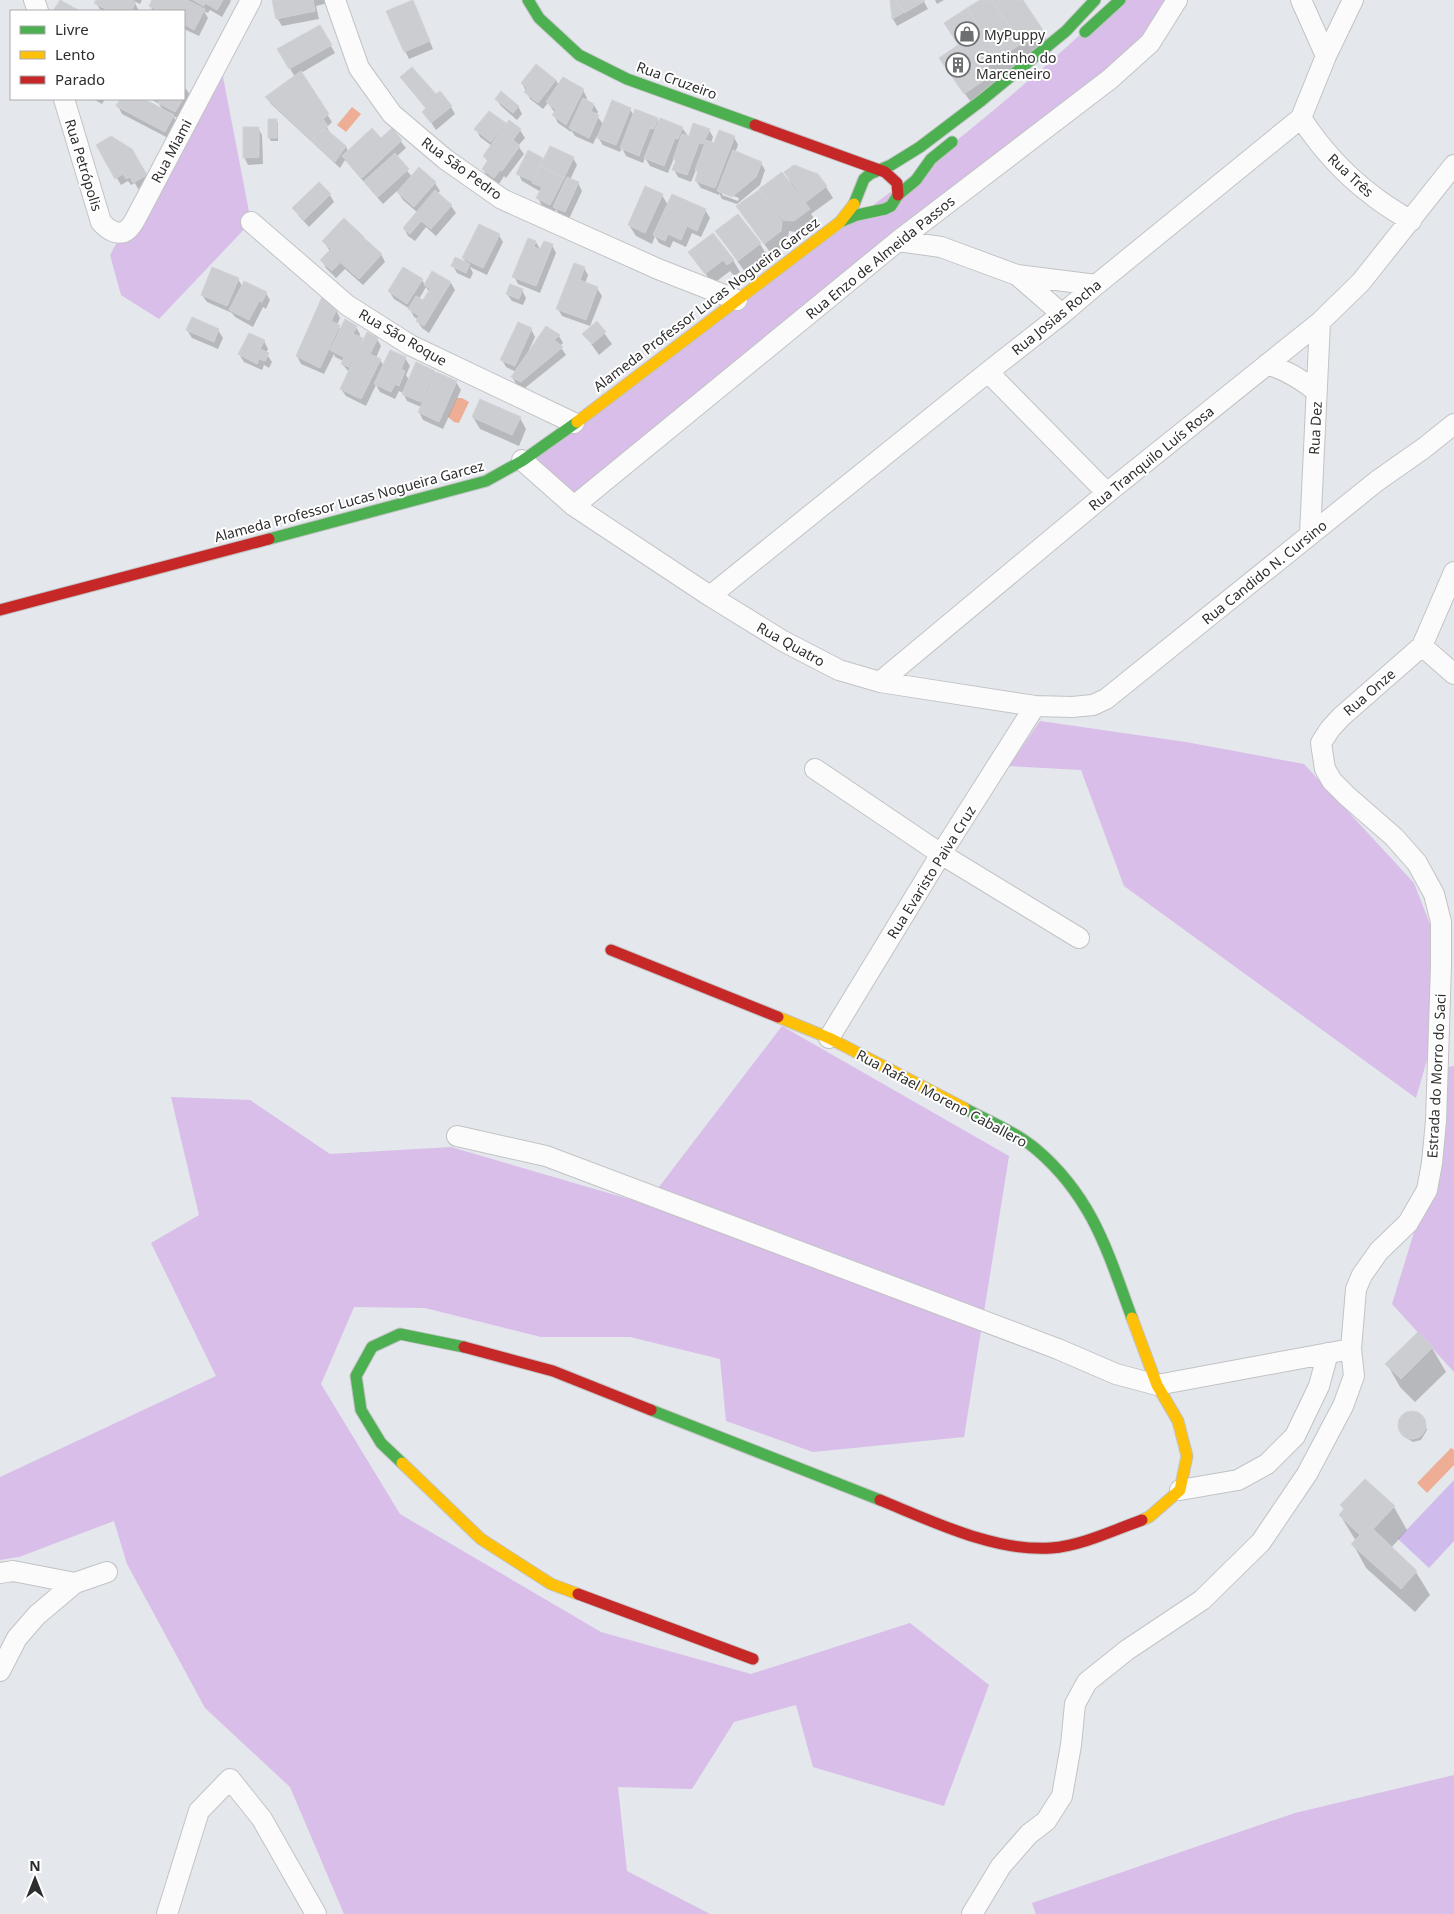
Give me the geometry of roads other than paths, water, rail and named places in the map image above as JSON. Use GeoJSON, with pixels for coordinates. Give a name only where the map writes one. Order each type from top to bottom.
{"type":"FeatureCollection","features":[{"type":"Feature","properties":{"kind":"street","name":"Rua Miami"},"geometry":{"type":"LineString","coordinates":[[107,230],[120,232],[127,230],[138,216],[251,0]]}},
{"type":"Feature","properties":{"kind":"street","name":"Rua São Pedro"},"geometry":{"type":"LineString","coordinates":[[335,0],[359,68],[392,114],[445,159],[502,199],[658,269],[737,300]]}},
{"type":"Feature","properties":{"kind":"street","name":"Rua Cruzeiro"},"geometry":{"type":"LineString","coordinates":[[528,0],[538,18],[579,55],[627,78],[880,170]]}},
{"type":"Feature","properties":{"kind":"street","name":"Alameda Professor Lucas Nogueira Garcez"},"geometry":{"type":"LineString","coordinates":[[0,610],[486,480],[522,460],[574,423],[840,222],[854,205],[864,179],[920,147],[982,100],[1066,31],[1095,0]]}},
{"type":"Feature","properties":{"kind":"street"},"geometry":{"type":"LineString","coordinates":[[1077,39],[1120,0]]}},
{"type":"Feature","properties":{"kind":"street","name":"Rua Enzo de Almeida Passos"},"geometry":{"type":"LineString","coordinates":[[574,506],[898,241],[1110,79],[1150,42],[1177,0]]}},
{"type":"Feature","properties":{"kind":"street"},"geometry":{"type":"LineString","coordinates":[[1301,0],[1326,56]]}},
{"type":"Feature","properties":{"kind":"street","name":"Rua Josias Rocha"},"geometry":{"type":"LineString","coordinates":[[710,596],[1062,314],[1096,284],[1300,118],[1326,56],[1353,0]]}},
{"type":"Feature","properties":{"kind":"street","name":"Rua Petrópolis"},"geometry":{"type":"LineString","coordinates":[[64,100],[101,222],[107,230]]}},
{"type":"Feature","properties":{"kind":"street","name":"Rua Três"},"geometry":{"type":"LineString","coordinates":[[1300,118],[1314,139],[1333,160],[1371,195],[1411,221]]}},
{"type":"Feature","properties":{"kind":"street","name":"Alameda Professor Lucas Nogueira Garcez"},"geometry":{"type":"LineString","coordinates":[[840,222],[857,215],[891,206],[898,196],[916,180],[931,159],[961,135]]}},
{"type":"Feature","properties":{"kind":"street"},"geometry":{"type":"LineString","coordinates":[[838,154],[854,176],[858,193],[866,206],[879,210]]}},
{"type":"Feature","properties":{"kind":"street","name":"Rua Tranquilo Luís Rosa"},"geometry":{"type":"LineString","coordinates":[[880,682],[1107,493],[1320,322],[1362,282],[1454,165]]}},
{"type":"Feature","properties":{"kind":"street"},"geometry":{"type":"LineString","coordinates":[[880,170],[895,179],[899,190],[898,196]]}},
{"type":"Feature","properties":{"kind":"street"},"geometry":{"type":"LineString","coordinates":[[934,213],[932,229],[941,247]]}},
{"type":"Feature","properties":{"kind":"street","name":"Rua São Roque"},"geometry":{"type":"LineString","coordinates":[[252,222],[347,305],[410,345],[574,423]]}},
{"type":"Feature","properties":{"kind":"street"},"geometry":{"type":"LineString","coordinates":[[898,241],[941,247],[1017,274],[1096,284]]}},
{"type":"Feature","properties":{"kind":"street"},"geometry":{"type":"LineString","coordinates":[[1017,274],[1062,314]]}},
{"type":"Feature","properties":{"kind":"street","name":"Rua Dez"},"geometry":{"type":"LineString","coordinates":[[1310,534],[1320,322]]}},
{"type":"Feature","properties":{"kind":"street"},"geometry":{"type":"LineString","coordinates":[[1267,364],[1293,375],[1316,391]]}},
{"type":"Feature","properties":{"kind":"street"},"geometry":{"type":"LineString","coordinates":[[988,372],[1107,493]]}},
{"type":"Feature","properties":{"kind":"street","name":"Rua Candido N. Cursino"},"geometry":{"type":"LineString","coordinates":[[1106,698],[1377,481],[1454,424]]}},
{"type":"Feature","properties":{"kind":"street","name":"Rua Candido N. Cursino"},"geometry":{"type":"LineString","coordinates":[[1424,448],[1454,440]]}},
{"type":"Feature","properties":{"kind":"street","name":"Rua Quatro"},"geometry":{"type":"LineString","coordinates":[[522,460],[574,506],[710,596],[783,641],[839,670],[880,682],[1035,706],[1072,707],[1093,705],[1106,698]]}},
{"type":"Feature","properties":{"kind":"street"},"geometry":{"type":"LineString","coordinates":[[1454,572],[1422,646],[1454,674]]}},
{"type":"Feature","properties":{"kind":"street","name":"Rua Onze"},"geometry":{"type":"LineString","coordinates":[[1321,743],[1341,717],[1422,646]]}},
{"type":"Feature","properties":{"kind":"street","name":"Rua Evaristo Paiva Cruz"},"geometry":{"type":"LineString","coordinates":[[829,1038],[941,854],[1035,706]]}},
{"type":"Feature","properties":{"kind":"street","name":"Estrada do Morro do Saci"},"geometry":{"type":"LineString","coordinates":[[972,1914],[1001,1866],[1029,1834],[1046,1821],[1062,1796],[1076,1704],[1087,1682],[1127,1650],[1202,1600],[1261,1542],[1307,1474],[1343,1406],[1354,1376],[1352,1349],[1356,1289],[1362,1275],[1379,1251],[1408,1223],[1427,1190],[1436,1121],[1442,965],[1441,922],[1434,894],[1417,863],[1394,837],[1332,781],[1325,769],[1321,743]]}},
{"type":"Feature","properties":{"kind":"street"},"geometry":{"type":"LineString","coordinates":[[814,769],[941,854],[1079,938]]}},
{"type":"Feature","properties":{"kind":"street","name":"Rua Rafael Moreno Caballero"},"geometry":{"type":"LineString","coordinates":[[611,950],[829,1038],[1036,1148],[1060,1172],[1084,1202],[1103,1239],[1157,1385],[1178,1421],[1187,1456],[1180,1490]]}},
{"type":"Feature","properties":{"kind":"street"},"geometry":{"type":"LineString","coordinates":[[457,1136],[546,1156],[1058,1348],[1116,1374],[1157,1385],[1352,1349]]}},
{"type":"Feature","properties":{"kind":"street"},"geometry":{"type":"LineString","coordinates":[[752,1659],[551,1584],[481,1540],[381,1443],[361,1410],[356,1376],[372,1347],[400,1334],[462,1347],[553,1370],[966,1536],[1019,1547],[1052,1548],[1090,1539],[1149,1518],[1180,1490],[1238,1480],[1266,1464],[1295,1436],[1319,1386],[1328,1353]]}},
{"type":"Feature","properties":{"kind":"street"},"geometry":{"type":"LineString","coordinates":[[0,1573],[13,1571],[75,1583]]}},
{"type":"Feature","properties":{"kind":"street"},"geometry":{"type":"LineString","coordinates":[[0,1671],[17,1638],[38,1615],[75,1583],[107,1572]]}},
{"type":"Feature","properties":{"kind":"street"},"geometry":{"type":"LineString","coordinates":[[168,1914],[199,1811],[230,1778],[262,1819],[316,1914]]}},
{"type":"Feature","properties":{"kind":"place","name":"MyPuppy"},"geometry":{"type":"Point","coordinates":[967,34]}},
{"type":"Feature","properties":{"kind":"place","name":"Cantinho do Marceneiro"},"geometry":{"type":"Point","coordinates":[958,65]}}]}
